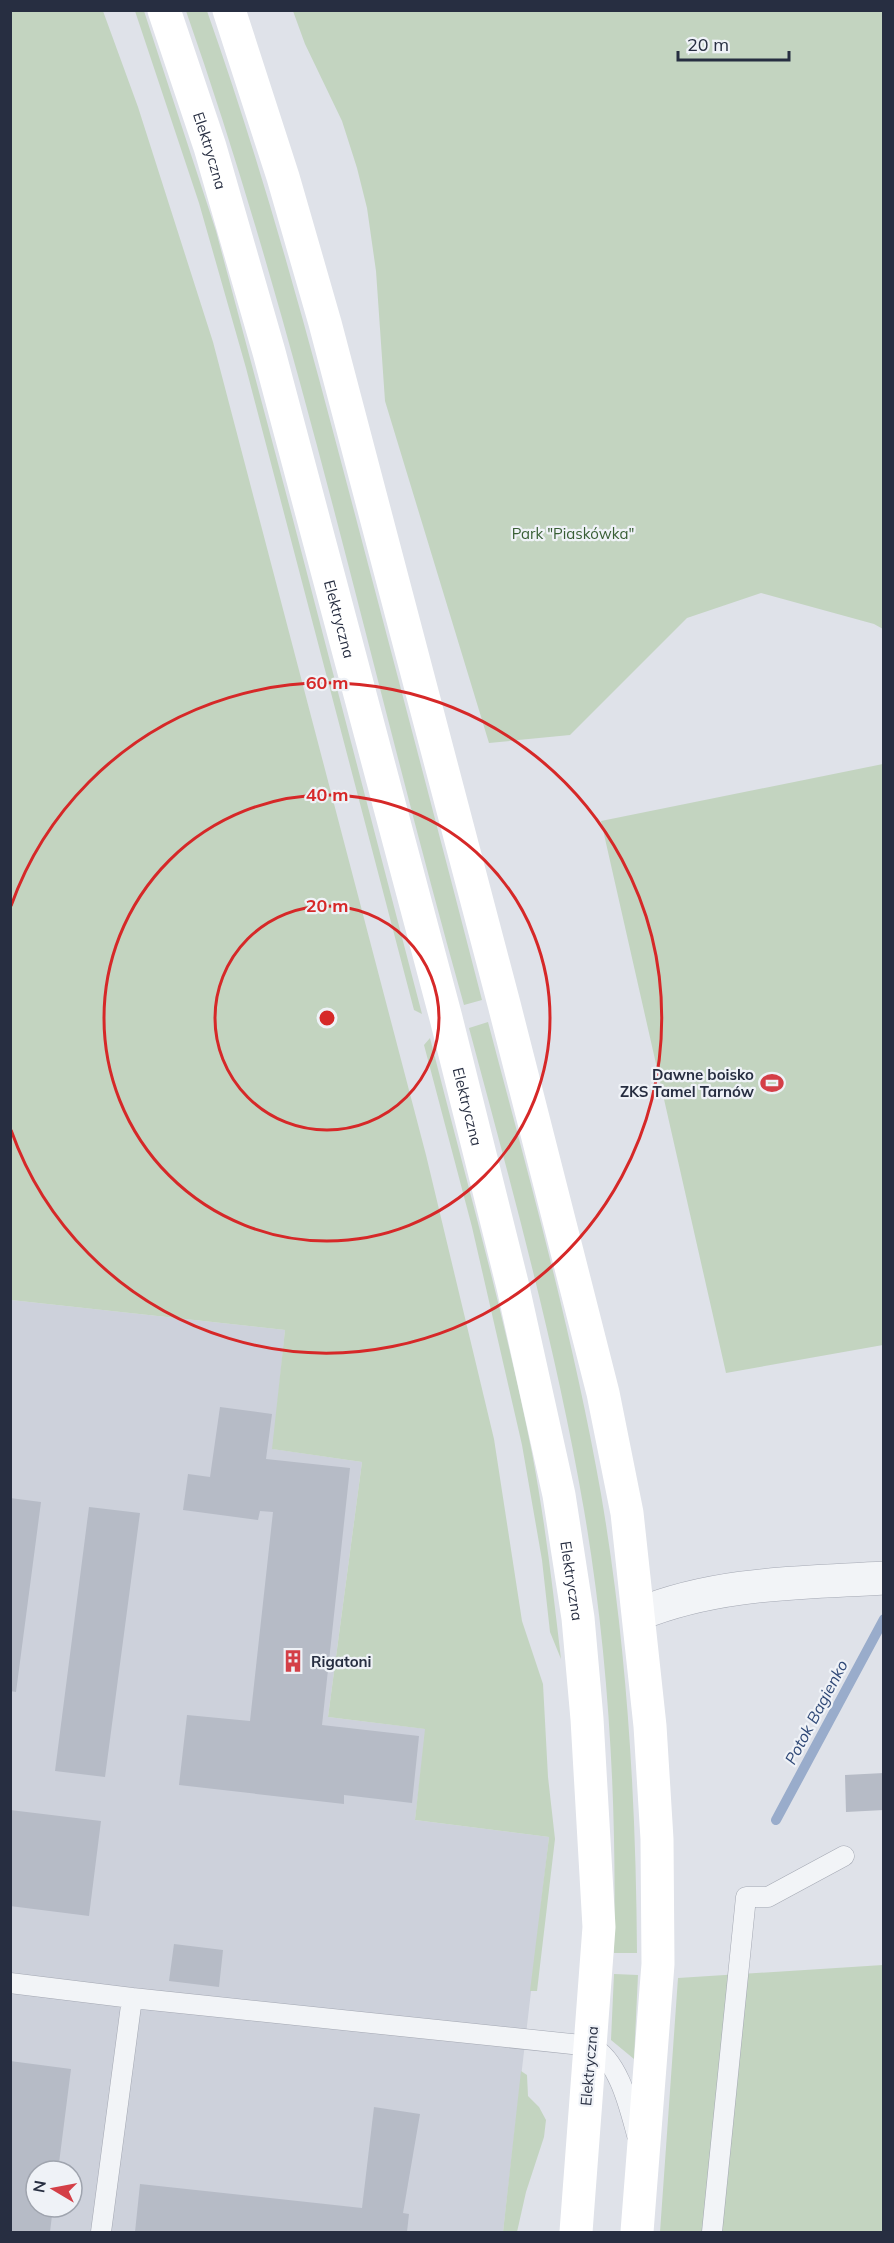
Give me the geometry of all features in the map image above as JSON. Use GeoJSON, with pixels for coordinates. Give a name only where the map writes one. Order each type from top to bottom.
{"type":"FeatureCollection","features":[{"type":"Feature","properties":{"kind":"main road","name":"Elektryczna"},"geometry":{"type":"LineString","coordinates":[[164,10],[210,147],[275,375],[454,1052],[513,1287],[559,1495],[578,1618],[592,1778],[599,1927],[576,2232]]}},
{"type":"Feature","properties":{"kind":"main road"},"geometry":{"type":"LineString","coordinates":[[229,10],[283,177],[326,323],[603,1393],[627,1513],[650,1726],[657,1851],[658,1964],[637,2232]]}},
{"type":"Feature","properties":{"kind":"street"},"geometry":{"type":"LineString","coordinates":[[639,1614],[668,1602],[742,1586],[884,1578]]}},
{"type":"Feature","properties":{"kind":"lane"},"geometry":{"type":"LineString","coordinates":[[712,2232],[746,1897],[768,1897],[844,1856]]}},
{"type":"Feature","properties":{"kind":"lane"},"geometry":{"type":"LineString","coordinates":[[10,1983],[591,2046],[601,2051],[609,2061],[628,2102],[643,2156]]}},
{"type":"Feature","properties":{"kind":"lane"},"geometry":{"type":"LineString","coordinates":[[101,2232],[132,1998]]}},
{"type":"Feature","properties":{"kind":"shaded area"},"geometry":{"type":"Polygon","coordinates":[[[11,1300],[285,1330],[273,1449],[362,1462],[328,1717],[426,1729],[415,1820],[549,1837],[503,2232],[11,2232],[11,1300]]]}},
{"type":"Feature","properties":{"kind":"green space"},"geometry":{"type":"Polygon","coordinates":[[[11,10],[103,11],[138,107],[213,342],[426,1155],[494,1439],[522,1621],[543,1684],[548,1777],[555,1839],[537,1991],[530,1991],[549,1837],[415,1820],[425,1729],[328,1717],[362,1462],[272,1449],[285,1330],[11,1300],[11,10]]]}},
{"type":"Feature","properties":{"kind":"green space"},"geometry":{"type":"Polygon","coordinates":[[[135,11],[144,11],[216,231],[422,1014],[414,1010],[246,368],[199,203],[135,11]]]}},
{"type":"Feature","properties":{"kind":"green space"},"geometry":{"type":"Polygon","coordinates":[[[186,11],[207,11],[251,143],[291,276],[482,1000],[464,1005],[300,381],[227,133],[186,11]]]}},
{"type":"Feature","properties":{"kind":"green space","name":"Park \"Piaskówka\""},"geometry":{"type":"Polygon","coordinates":[[[293,11],[883,11],[883,629],[874,624],[761,593],[687,618],[570,735],[489,743],[385,401],[376,271],[367,208],[357,168],[342,121],[305,44],[293,11]]]}},
{"type":"Feature","properties":{"kind":"green space","name":"Dawne boisko ZKS Tamel Tarnów"},"geometry":{"type":"Polygon","coordinates":[[[883,764],[883,1345],[726,1373],[601,821],[883,764]]]}},
{"type":"Feature","properties":{"kind":"green space"},"geometry":{"type":"Polygon","coordinates":[[[488,1022],[564,1315],[601,1494],[624,1665],[635,1838],[637,1953],[614,1953],[615,1897],[610,1731],[593,1565],[573,1449],[547,1328],[469,1028],[488,1022]]]}},
{"type":"Feature","properties":{"kind":"green space"},"geometry":{"type":"Polygon","coordinates":[[[430,1038],[497,1297],[532,1453],[552,1581],[561,1659],[550,1632],[542,1560],[522,1445],[472,1227],[424,1045],[430,1038]]]}},
{"type":"Feature","properties":{"kind":"green space"},"geometry":{"type":"Polygon","coordinates":[[[883,1965],[883,2232],[660,2232],[678,1978],[883,1965]]]}},
{"type":"Feature","properties":{"kind":"green space"},"geometry":{"type":"Polygon","coordinates":[[[614,1974],[638,1975],[634,2059],[611,2040],[614,1974]]]}},
{"type":"Feature","properties":{"kind":"green space"},"geometry":{"type":"Polygon","coordinates":[[[521,2071],[527,2075],[528,2096],[539,2107],[546,2120],[544,2137],[526,2192],[517,2232],[503,2232],[521,2071]]]}},
{"type":"Feature","properties":{"kind":"building"},"geometry":{"type":"Polygon","coordinates":[[[220,1407],[272,1414],[266,1459],[350,1468],[322,1725],[419,1736],[412,1803],[344,1795],[344,1804],[179,1785],[187,1715],[250,1721],[273,1512],[260,1511],[258,1520],[183,1510],[188,1474],[210,1477],[220,1407]]]}},
{"type":"Feature","properties":{"kind":"building"},"geometry":{"type":"Polygon","coordinates":[[[10,1498],[41,1502],[16,1692],[10,1691],[10,1498]]]}},
{"type":"Feature","properties":{"kind":"building"},"geometry":{"type":"Polygon","coordinates":[[[89,1507],[140,1513],[105,1777],[55,1771],[89,1507]]]}},
{"type":"Feature","properties":{"kind":"building"},"geometry":{"type":"Polygon","coordinates":[[[884,1773],[884,1810],[846,1812],[845,1775],[884,1773]]]}},
{"type":"Feature","properties":{"kind":"building"},"geometry":{"type":"Polygon","coordinates":[[[10,1810],[101,1821],[89,1916],[10,1906],[10,1810]]]}},
{"type":"Feature","properties":{"kind":"building"},"geometry":{"type":"Polygon","coordinates":[[[174,1944],[223,1950],[219,1987],[169,1981],[174,1944]]]}},
{"type":"Feature","properties":{"kind":"building"},"geometry":{"type":"Polygon","coordinates":[[[10,2061],[71,2069],[60,2159],[24,2159],[24,2219],[52,2219],[50,2232],[10,2232],[10,2061]]]}},
{"type":"Feature","properties":{"kind":"building"},"geometry":{"type":"Polygon","coordinates":[[[374,2107],[420,2114],[403,2213],[409,2214],[407,2232],[135,2232],[140,2184],[362,2208],[374,2107]]]}},
{"type":"Feature","properties":{"kind":"waterway","name":"Potok Bagienko"},"geometry":{"type":"LineString","coordinates":[[776,1820],[884,1619]]}},
{"type":"Feature","properties":{"kind":"place","name":"Dawne boisko ZKS Tamel Tarnów"},"geometry":{"type":"Point","coordinates":[772,1083]}},
{"type":"Feature","properties":{"kind":"place","name":"Rigatoni"},"geometry":{"type":"Point","coordinates":[293,1661]}}]}
